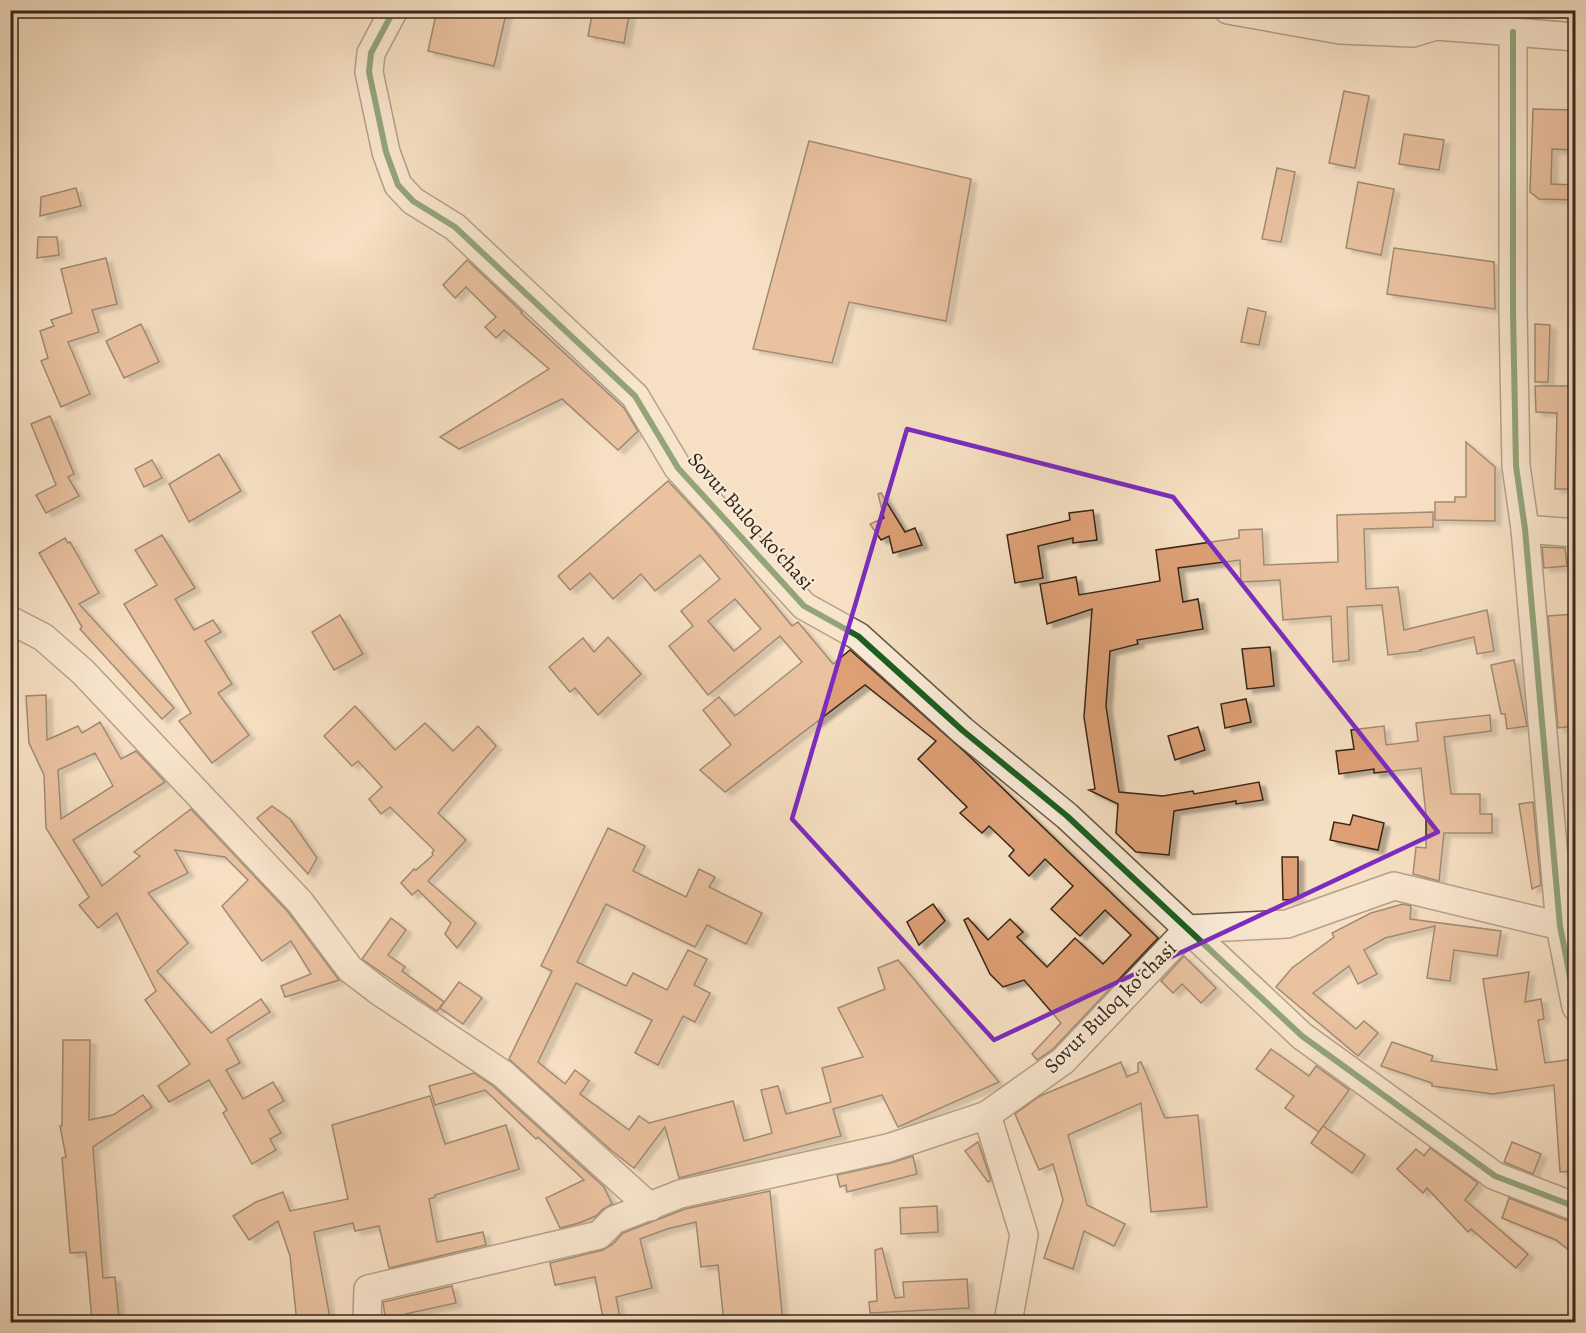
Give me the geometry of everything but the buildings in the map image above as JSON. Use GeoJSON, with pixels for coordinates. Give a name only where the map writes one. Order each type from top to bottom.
{"type":"FeatureCollection","features":[{"type":"Feature","properties":{"kind":"street","name":"Sovur Buloq koʻchasi"},"geometry":{"type":"LineString","coordinates":[[367,1323],[368,1289],[599,1235],[614,1220],[680,1194],[888,1148],[987,1115],[1063,1060],[1188,929],[1067,816],[962,730],[858,636],[804,606],[678,468],[634,396],[455,227],[413,201],[398,185],[386,152],[369,72],[371,53],[394,10]]}},
{"type":"Feature","properties":{"kind":"street"},"geometry":{"type":"LineString","coordinates":[[1228,10],[1297,17],[1340,30],[1413,33],[1436,26],[1575,37]]}},
{"type":"Feature","properties":{"kind":"street"},"geometry":{"type":"LineString","coordinates":[[1395,10],[1416,15],[1436,26]]}},
{"type":"Feature","properties":{"kind":"street"},"geometry":{"type":"LineString","coordinates":[[1513,32],[1516,454],[1525,529],[1560,926],[1575,1007]]}},
{"type":"Feature","properties":{"kind":"street"},"geometry":{"type":"LineString","coordinates":[[1525,529],[1575,533]]}},
{"type":"Feature","properties":{"kind":"street"},"geometry":{"type":"LineString","coordinates":[[10,620],[43,637],[83,672],[300,902],[350,969],[380,992],[503,1074],[650,1207]]}},
{"type":"Feature","properties":{"kind":"street"},"geometry":{"type":"LineString","coordinates":[[1188,929],[1287,924],[1394,886],[1560,926]]}},
{"type":"Feature","properties":{"kind":"street"},"geometry":{"type":"LineString","coordinates":[[1188,929],[1302,1036],[1495,1176],[1575,1207]]}},
{"type":"Feature","properties":{"kind":"street"},"geometry":{"type":"LineString","coordinates":[[987,1115],[1024,1235],[1008,1323]]}},
{"type":"Feature","properties":{"kind":"highlighted area"},"geometry":{"type":"Polygon","coordinates":[[[907,429],[1173,497],[1438,832],[994,1040],[792,819],[907,429]]]}},
{"type":"Feature","properties":{"kind":"cycle path"},"geometry":{"type":"LineString","coordinates":[[394,10],[371,53],[369,72],[386,152],[398,185],[413,201],[455,227],[635,396],[678,468],[804,606],[858,636],[962,730],[1067,816],[1302,1036],[1495,1176],[1576,1207]]}},
{"type":"Feature","properties":{"kind":"cycle path"},"geometry":{"type":"LineString","coordinates":[[1513,32],[1513,312],[1516,466],[1525,529],[1560,926],[1576,1007]]}}]}
